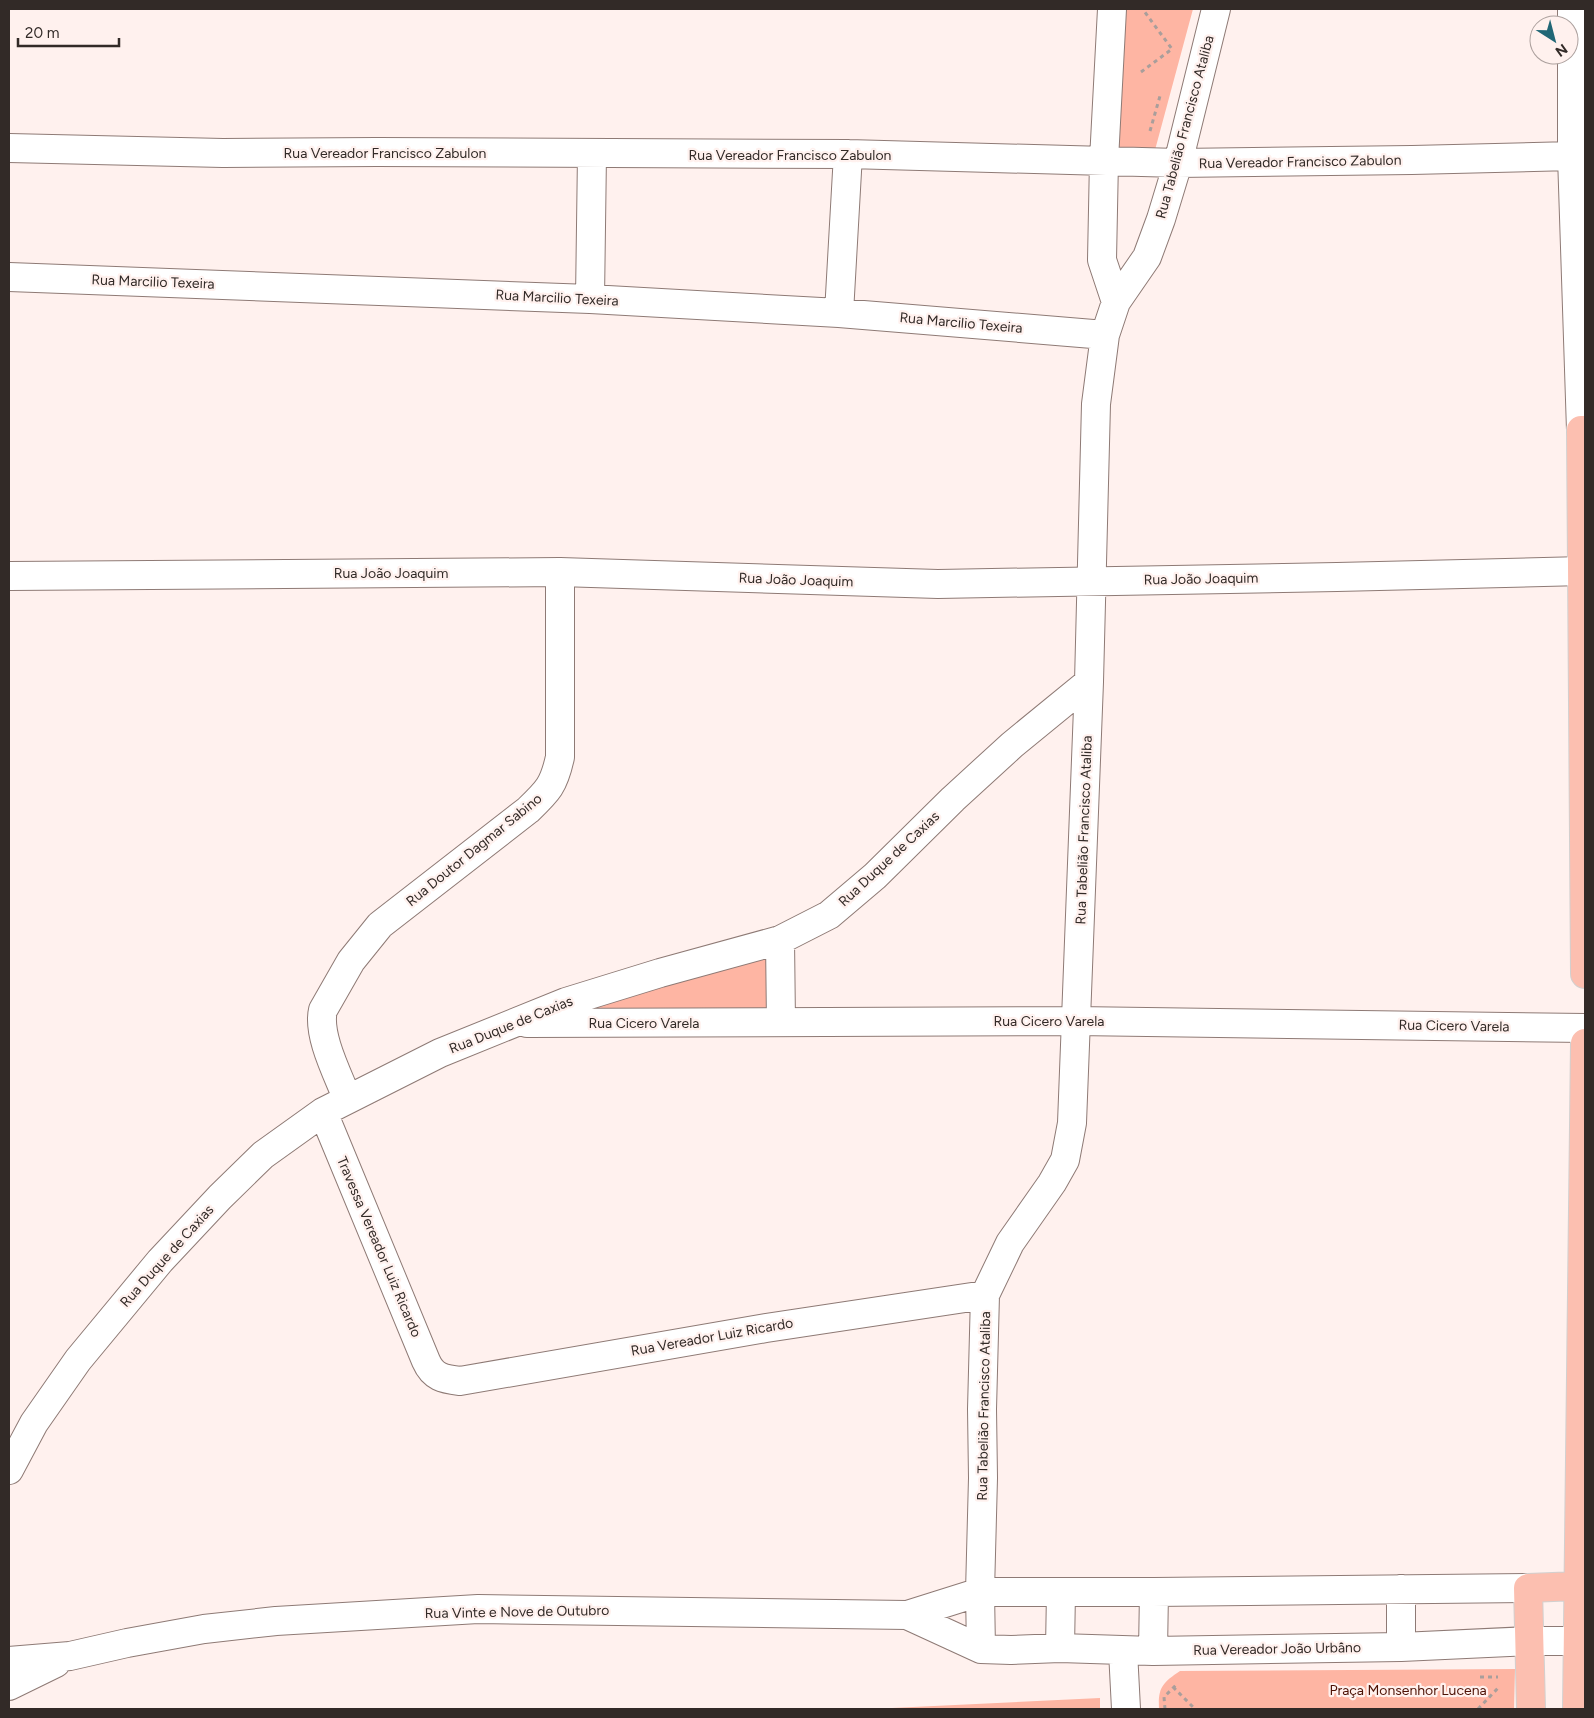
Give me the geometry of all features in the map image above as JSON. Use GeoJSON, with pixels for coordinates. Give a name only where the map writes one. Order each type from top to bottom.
{"type":"FeatureCollection","features":[{"type":"Feature","properties":{"kind":"main road"},"geometry":{"type":"LineString","coordinates":[[1583,430],[1585,974]]}},
{"type":"Feature","properties":{"kind":"main road"},"geometry":{"type":"LineString","coordinates":[[1577,1709],[1577,1641],[1582,1586],[1585,1044]]}},
{"type":"Feature","properties":{"kind":"main road"},"geometry":{"type":"LineString","coordinates":[[1531,1709],[1528,1588],[1582,1586]]}},
{"type":"Feature","properties":{"kind":"street"},"geometry":{"type":"LineString","coordinates":[[1112,9],[1104,160],[1102,260],[1116,302]]}},
{"type":"Feature","properties":{"kind":"street","name":"Rua Tabelião Francisco Ataliba"},"geometry":{"type":"LineString","coordinates":[[981,1649],[982,1409],[985,1295],[1010,1243],[1052,1183],[1065,1160],[1072,1123],[1089,682],[1096,404],[1105,334],[1116,302],[1147,257],[1161,219],[1178,163],[1216,9]]}},
{"type":"Feature","properties":{"kind":"street"},"geometry":{"type":"LineString","coordinates":[[1572,9],[1572,156],[1583,430]]}},
{"type":"Feature","properties":{"kind":"street","name":"Rua Vereador Francisco Zabulon"},"geometry":{"type":"LineString","coordinates":[[9,148],[223,153],[848,154],[1178,163],[1572,156]]}},
{"type":"Feature","properties":{"kind":"street"},"geometry":{"type":"LineString","coordinates":[[590,299],[592,154]]}},
{"type":"Feature","properties":{"kind":"street"},"geometry":{"type":"LineString","coordinates":[[839,314],[848,154]]}},
{"type":"Feature","properties":{"kind":"street","name":"Rua Marcilio Texeira"},"geometry":{"type":"LineString","coordinates":[[9,277],[590,299],[839,314],[1105,334]]}},
{"type":"Feature","properties":{"kind":"street","name":"Rua João Joaquim"},"geometry":{"type":"LineString","coordinates":[[9,576],[560,572],[938,584],[1584,571]]}},
{"type":"Feature","properties":{"kind":"street","name":"Rua Doutor Dagmar Sabino"},"geometry":{"type":"LineString","coordinates":[[347,1098],[323,1036],[321,1017],[323,1010],[351,961],[380,925],[528,810],[549,790],[556,776],[560,757],[560,572]]}},
{"type":"Feature","properties":{"kind":"street","name":"Rua Duque de Caxias"},"geometry":{"type":"LineString","coordinates":[[9,1470],[34,1423],[78,1360],[160,1261],[220,1197],[263,1156],[323,1112],[347,1098],[440,1053],[575,999],[780,940],[829,915],[875,876],[952,799],[1012,745],[1089,682]]}},
{"type":"Feature","properties":{"kind":"street"},"geometry":{"type":"LineString","coordinates":[[780,940],[781,1022]]}},
{"type":"Feature","properties":{"kind":"street","name":"Rua Cicero Varela"},"geometry":{"type":"LineString","coordinates":[[513,1024],[1076,1021],[1585,1028]]}},
{"type":"Feature","properties":{"kind":"street","name":"Travessa Vereador Luiz Ricardo"},"geometry":{"type":"LineString","coordinates":[[323,1112],[429,1368],[433,1374],[440,1378]]}},
{"type":"Feature","properties":{"kind":"street","name":"Rua Vereador Luiz Ricardo"},"geometry":{"type":"LineString","coordinates":[[440,1378],[460,1381],[766,1328],[985,1295]]}},
{"type":"Feature","properties":{"kind":"street"},"geometry":{"type":"LineString","coordinates":[[980,1592],[1528,1588]]}},
{"type":"Feature","properties":{"kind":"street"},"geometry":{"type":"LineString","coordinates":[[1401,1647],[1402,1589]]}},
{"type":"Feature","properties":{"kind":"street","name":"Rua Vinte e Nove de Outubro"},"geometry":{"type":"LineString","coordinates":[[9,1662],[70,1656],[204,1629],[276,1621],[478,1610],[907,1615],[980,1592]]}},
{"type":"Feature","properties":{"kind":"street"},"geometry":{"type":"LineString","coordinates":[[1060,1648],[1061,1592]]}},
{"type":"Feature","properties":{"kind":"street"},"geometry":{"type":"LineString","coordinates":[[1153,1651],[1154,1592]]}},
{"type":"Feature","properties":{"kind":"street","name":"Rua Vinte e Nove de Outubro"},"geometry":{"type":"LineString","coordinates":[[907,1615],[981,1649]]}},
{"type":"Feature","properties":{"kind":"street","name":"Rua Vereador João Urbâno"},"geometry":{"type":"LineString","coordinates":[[981,1649],[1060,1648],[1153,1651],[1401,1647],[1529,1641],[1577,1641]]}},
{"type":"Feature","properties":{"kind":"street"},"geometry":{"type":"LineString","coordinates":[[1123,1651],[1126,1709]]}},
{"type":"Feature","properties":{"kind":"street","name":"Rua Vinte e Nove de Outubro"},"geometry":{"type":"LineString","coordinates":[[9,1686],[70,1656]]}},
{"type":"Feature","properties":{"kind":"path"},"geometry":{"type":"LineString","coordinates":[[1137,75],[1172,49],[1142,9]]}},
{"type":"Feature","properties":{"kind":"path"},"geometry":{"type":"LineString","coordinates":[[1478,1709],[1502,1683]]}},
{"type":"Feature","properties":{"kind":"path"},"geometry":{"type":"LineString","coordinates":[[1174,1687],[1195,1709]]}},
{"type":"Feature","properties":{"kind":"green space"},"geometry":{"type":"Polygon","coordinates":[[[1126,9],[1193,9],[1155,150],[1118,149],[1126,9]]]}},
{"type":"Feature","properties":{"kind":"green space"},"geometry":{"type":"Polygon","coordinates":[[[770,947],[766,1008],[559,1015],[770,947]]]}},
{"type":"Feature","properties":{"kind":"green space","name":"Praça Monsenhor Lucena"},"geometry":{"type":"Polygon","coordinates":[[[1515,1669],[1514,1709],[1159,1709],[1159,1696],[1162,1687],[1180,1671],[1515,1669]]]}},
{"type":"Feature","properties":{"kind":"green space"},"geometry":{"type":"Polygon","coordinates":[[[1100,1698],[1100,1709],[871,1709],[1100,1698]]]}}]}
